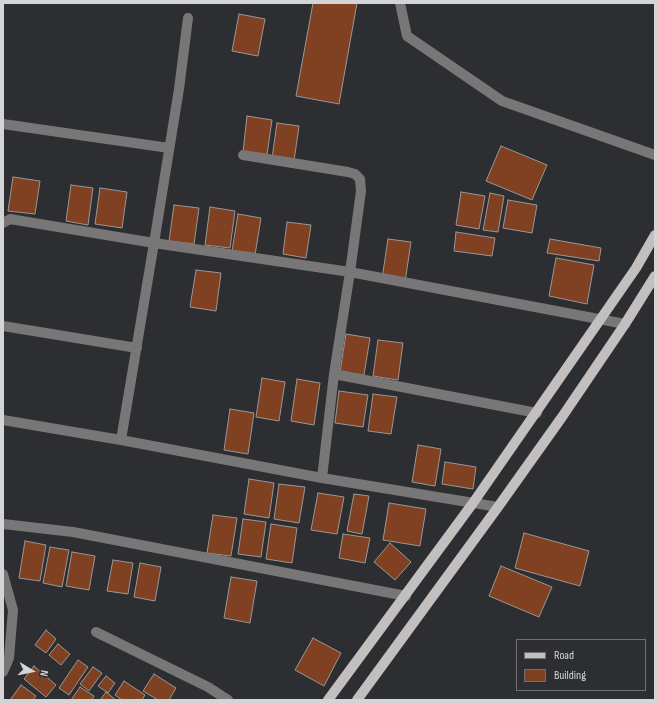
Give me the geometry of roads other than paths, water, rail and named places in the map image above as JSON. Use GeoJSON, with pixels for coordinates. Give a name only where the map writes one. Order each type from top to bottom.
{"type":"FeatureCollection","features":[{"type":"Feature","properties":{"kind":"main road"},"geometry":{"type":"LineString","coordinates":[[328,700],[473,503],[636,268],[655,235]]}},
{"type":"Feature","properties":{"kind":"main road"},"geometry":{"type":"LineString","coordinates":[[357,700],[562,417],[625,324],[655,276]]}},
{"type":"Feature","properties":{"kind":"street"},"geometry":{"type":"LineString","coordinates":[[400,3],[407,36],[502,100],[655,156]]}},
{"type":"Feature","properties":{"kind":"street"},"geometry":{"type":"LineString","coordinates":[[121,440],[154,243],[188,18]]}},
{"type":"Feature","properties":{"kind":"street"},"geometry":{"type":"LineString","coordinates":[[3,124],[169,148]]}},
{"type":"Feature","properties":{"kind":"street"},"geometry":{"type":"LineString","coordinates":[[243,155],[348,172],[355,174],[360,179],[361,191],[334,374],[322,478]]}},
{"type":"Feature","properties":{"kind":"street"},"geometry":{"type":"LineString","coordinates":[[3,223],[10,219],[154,243],[350,272],[625,324]]}},
{"type":"Feature","properties":{"kind":"street"},"geometry":{"type":"LineString","coordinates":[[3,326],[137,348]]}},
{"type":"Feature","properties":{"kind":"street"},"geometry":{"type":"LineString","coordinates":[[334,374],[536,413]]}},
{"type":"Feature","properties":{"kind":"street"},"geometry":{"type":"LineString","coordinates":[[3,420],[121,440],[322,478],[498,507]]}},
{"type":"Feature","properties":{"kind":"street"},"geometry":{"type":"LineString","coordinates":[[3,524],[73,532],[406,596]]}},
{"type":"Feature","properties":{"kind":"street"},"geometry":{"type":"LineString","coordinates":[[3,574],[8,609],[9,658],[3,672]]}},
{"type":"Feature","properties":{"kind":"street"},"geometry":{"type":"LineString","coordinates":[[96,632],[208,687],[228,700]]}}]}
